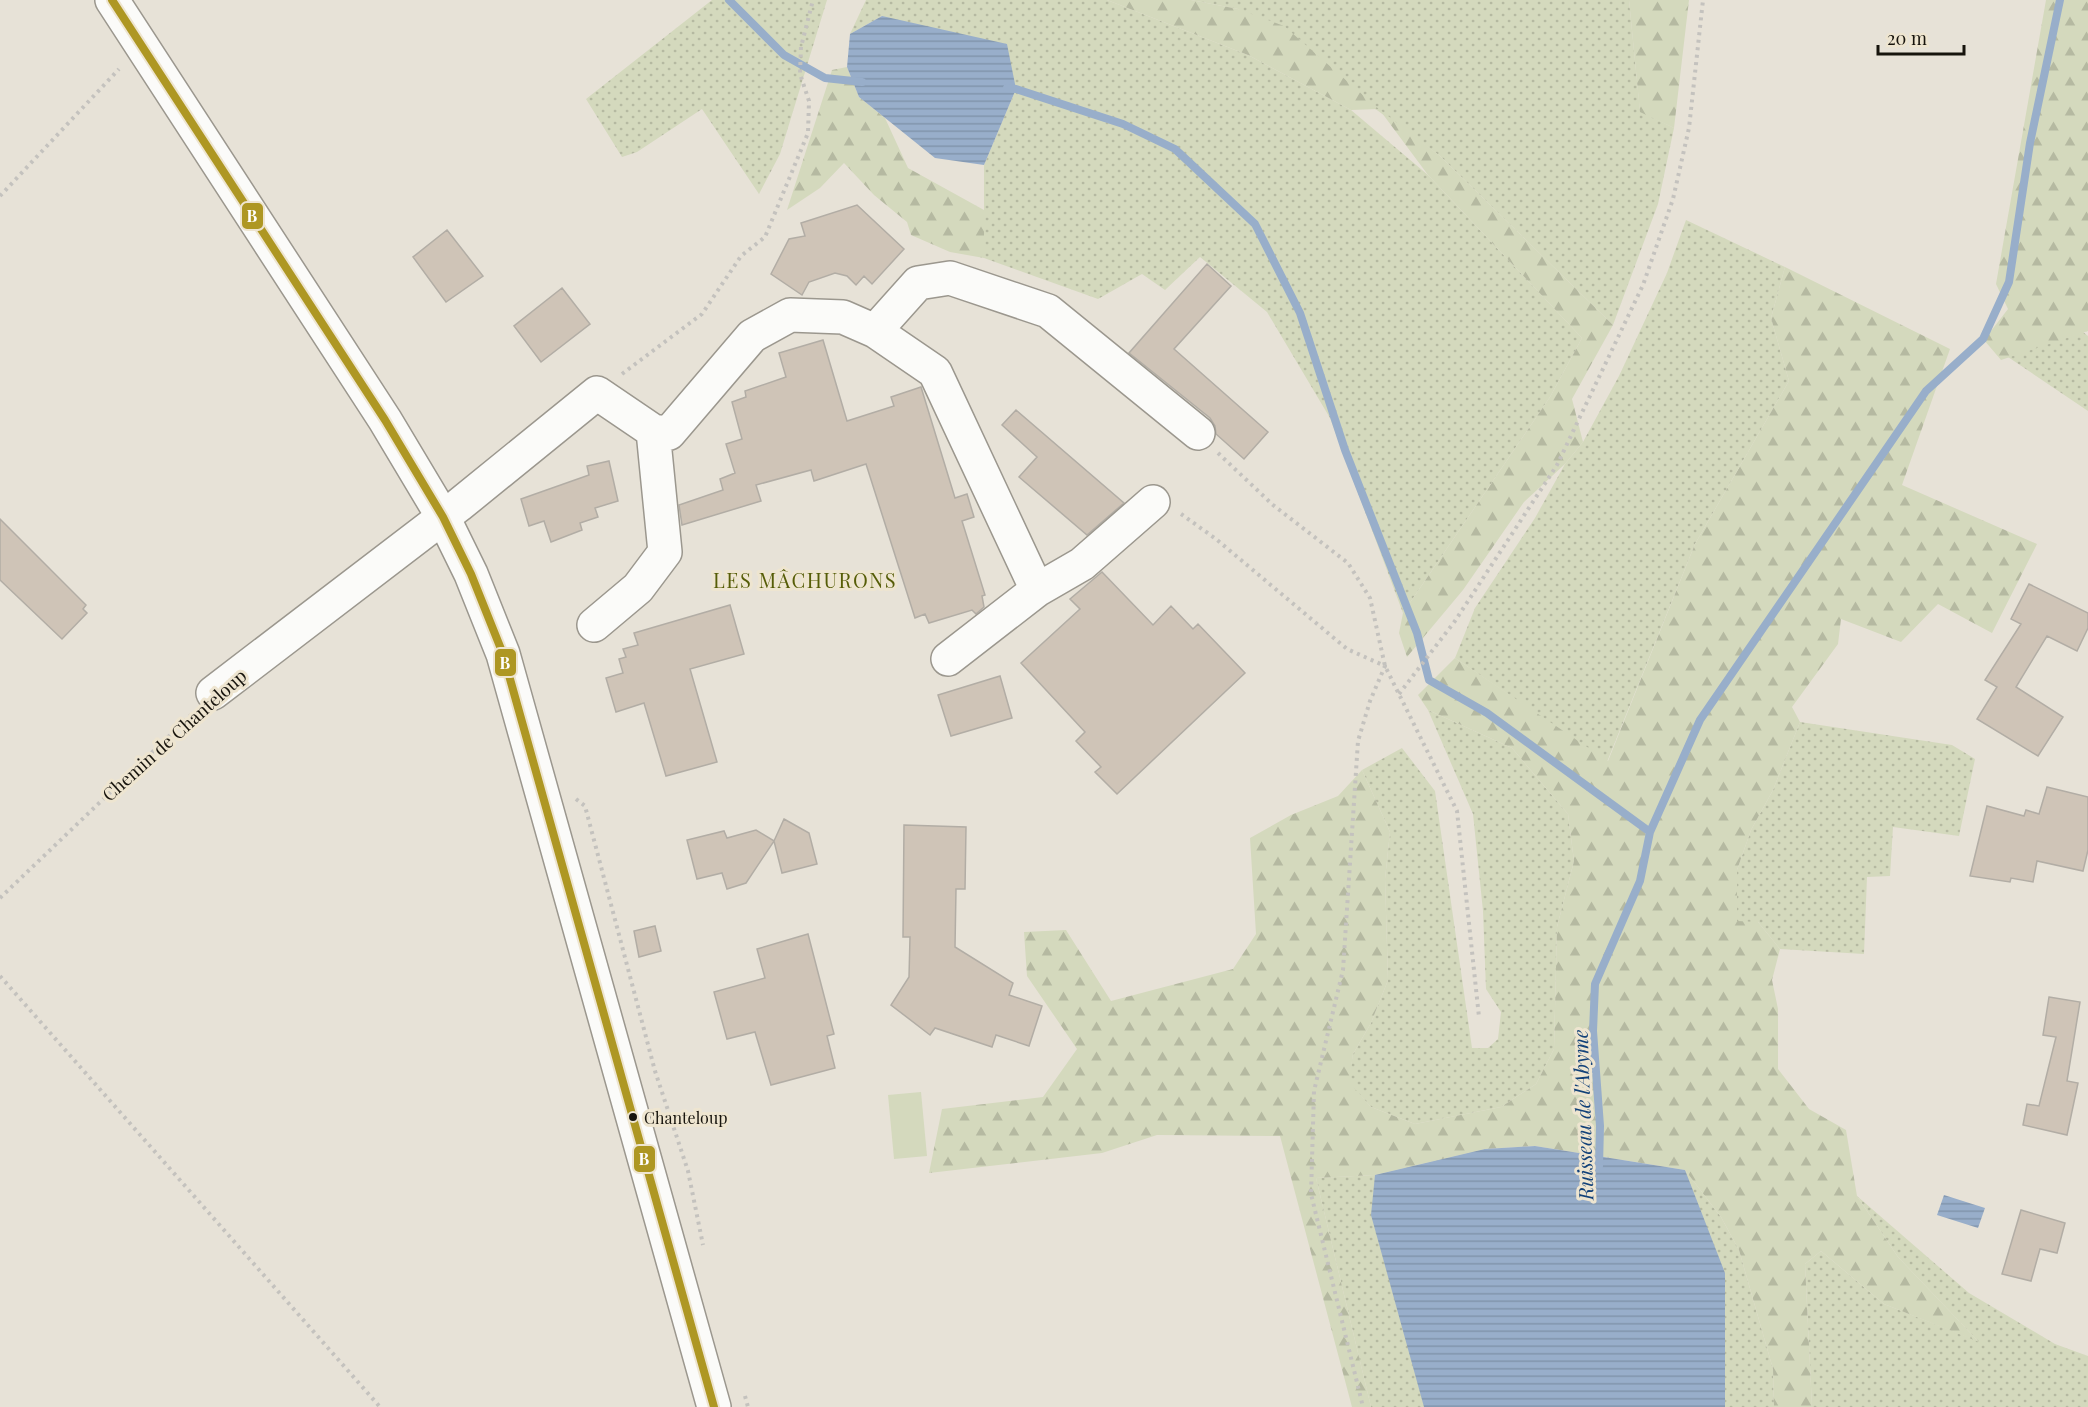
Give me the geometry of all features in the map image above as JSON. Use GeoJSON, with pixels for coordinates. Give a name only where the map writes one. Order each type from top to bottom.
{"type":"FeatureCollection","features":[{"type":"Feature","properties":{"kind":"street"},"geometry":{"type":"LineString","coordinates":[[112,0],[385,420],[443,517],[471,574],[503,654],[714,1407]]}},
{"type":"Feature","properties":{"kind":"street"},"geometry":{"type":"LineString","coordinates":[[875,331],[918,283],[950,278],[1048,311],[1198,433]]}},
{"type":"Feature","properties":{"kind":"street"},"geometry":{"type":"LineString","coordinates":[[597,393],[653,430],[669,433],[752,336],[790,315],[843,317],[875,331],[935,372],[1036,590]]}},
{"type":"Feature","properties":{"kind":"street","name":"Chemin de Chanteloup"},"geometry":{"type":"LineString","coordinates":[[213,693],[443,517],[597,393]]}},
{"type":"Feature","properties":{"kind":"street"},"geometry":{"type":"LineString","coordinates":[[594,625],[638,588],[664,552],[653,430]]}},
{"type":"Feature","properties":{"kind":"street"},"geometry":{"type":"LineString","coordinates":[[948,659],[1036,590],[1082,564],[1153,502]]}},
{"type":"Feature","properties":{"kind":"path"},"geometry":{"type":"LineString","coordinates":[[597,393],[702,314],[741,256],[765,237],[808,133],[809,101],[800,74],[801,47],[813,0]]}},
{"type":"Feature","properties":{"kind":"path"},"geometry":{"type":"LineString","coordinates":[[1399,694],[1455,621],[1557,465],[1643,285],[1672,199],[1689,128],[1703,0]]}},
{"type":"Feature","properties":{"kind":"path"},"geometry":{"type":"LineString","coordinates":[[0,196],[141,46]]}},
{"type":"Feature","properties":{"kind":"path"},"geometry":{"type":"LineString","coordinates":[[1198,433],[1273,505],[1348,563],[1370,598],[1385,666],[1457,811],[1479,1017]]}},
{"type":"Feature","properties":{"kind":"path"},"geometry":{"type":"LineString","coordinates":[[1153,502],[1171,507],[1216,539],[1347,649],[1385,666]]}},
{"type":"Feature","properties":{"kind":"path"},"geometry":{"type":"LineString","coordinates":[[1364,1407],[1311,1194],[1314,1091],[1343,970],[1358,741],[1370,701],[1385,666]]}},
{"type":"Feature","properties":{"kind":"path","name":"Chemin de Chanteloup"},"geometry":{"type":"LineString","coordinates":[[0,898],[213,693]]}},
{"type":"Feature","properties":{"kind":"path"},"geometry":{"type":"LineString","coordinates":[[0,976],[380,1407]]}},
{"type":"Feature","properties":{"kind":"green space"},"geometry":{"type":"Polygon","coordinates":[[[712,0],[827,0],[780,154],[759,194],[702,109],[637,152],[622,157],[586,99],[712,0]]]}},
{"type":"Feature","properties":{"kind":"green space"},"geometry":{"type":"Polygon","coordinates":[[[866,0],[1107,0],[1248,55],[1351,110],[1428,175],[1582,338],[1550,397],[1403,613],[1330,418],[1267,312],[1200,257],[1165,290],[1142,274],[1098,299],[984,258],[984,165],[1016,89],[882,16],[850,34],[866,0]]]}},
{"type":"Feature","properties":{"kind":"green space"},"geometry":{"type":"Polygon","coordinates":[[[1107,0],[1191,0],[1238,9],[1284,26],[1379,109],[1351,110],[1248,55],[1107,0]]]}},
{"type":"Feature","properties":{"kind":"green space"},"geometry":{"type":"Polygon","coordinates":[[[1191,0],[1629,0],[1640,111],[1674,128],[1658,204],[1613,325],[1440,156],[1238,9],[1191,0]]]}},
{"type":"Feature","properties":{"kind":"green space"},"geometry":{"type":"Polygon","coordinates":[[[1629,0],[1689,0],[1674,128],[1640,112],[1629,0]]]}},
{"type":"Feature","properties":{"kind":"green space"},"geometry":{"type":"Polygon","coordinates":[[[2046,0],[2088,0],[2088,331],[2001,360],[1984,340],[2008,309],[1996,284],[2046,0]]]}},
{"type":"Feature","properties":{"kind":"green space"},"geometry":{"type":"Polygon","coordinates":[[[847,67],[859,97],[885,118],[908,168],[984,210],[984,258],[950,252],[911,235],[907,222],[874,195],[844,163],[820,188],[787,210],[832,70],[847,67]]]}},
{"type":"Feature","properties":{"kind":"green space"},"geometry":{"type":"Polygon","coordinates":[[[1379,109],[1440,156],[1613,325],[1572,399],[1583,442],[1565,464],[1524,502],[1463,590],[1407,657],[1399,633],[1403,613],[1550,397],[1582,338],[1428,175],[1379,109]]]}},
{"type":"Feature","properties":{"kind":"green space"},"geometry":{"type":"Polygon","coordinates":[[[1686,220],[1785,267],[1771,318],[1789,381],[1695,544],[1607,762],[1455,658],[1475,608],[1535,518],[1565,464],[1583,442],[1619,376],[1667,273],[1686,220]]]}},
{"type":"Feature","properties":{"kind":"green space"},"geometry":{"type":"Polygon","coordinates":[[[1785,267],[1950,349],[1902,485],[2037,544],[1992,633],[1938,604],[1901,642],[1841,619],[1838,644],[1792,707],[1800,722],[1773,790],[1751,830],[1737,870],[1737,921],[1758,922],[1780,949],[1772,980],[1778,1009],[1778,1069],[1809,1109],[1846,1130],[1857,1196],[1898,1257],[1979,1342],[1884,1304],[1821,1251],[1805,1264],[1812,1407],[1774,1407],[1773,1369],[1739,1250],[1721,1217],[1685,1170],[1535,1146],[1485,1149],[1375,1175],[1316,1178],[1371,1407],[1352,1407],[1280,1136],[1157,1135],[1102,1153],[929,1173],[942,1109],[1043,1097],[1077,1049],[1027,976],[1024,932],[1066,930],[1111,1001],[1233,969],[1256,934],[1250,838],[1291,815],[1338,796],[1362,770],[1390,832],[1385,879],[1388,980],[1371,1023],[1353,1054],[1349,1082],[1371,1107],[1415,1124],[1501,1107],[1536,1084],[1554,1049],[1557,927],[1574,861],[1568,814],[1512,748],[1428,710],[1418,695],[1455,658],[1608,761],[1695,544],[1789,381],[1771,318],[1785,267]]]}},
{"type":"Feature","properties":{"kind":"green space"},"geometry":{"type":"Polygon","coordinates":[[[2083,332],[2088,336],[2088,411],[2008,357],[2083,332]]]}},
{"type":"Feature","properties":{"kind":"green space"},"geometry":{"type":"Polygon","coordinates":[[[1428,710],[1512,748],[1568,814],[1574,861],[1557,927],[1554,1049],[1536,1084],[1501,1107],[1415,1124],[1371,1107],[1348,1082],[1353,1054],[1371,1023],[1388,980],[1385,879],[1390,832],[1362,770],[1402,748],[1435,791],[1472,1048],[1488,1048],[1498,1039],[1501,1012],[1486,989],[1483,911],[1473,814],[1428,710]]]}},
{"type":"Feature","properties":{"kind":"green space"},"geometry":{"type":"Polygon","coordinates":[[[1800,722],[1952,745],[1975,759],[1959,836],[1893,827],[1890,876],[1867,877],[1864,954],[1780,949],[1758,922],[1737,922],[1737,870],[1751,830],[1773,790],[1800,722]]]}},
{"type":"Feature","properties":{"kind":"green space"},"geometry":{"type":"Polygon","coordinates":[[[921,1092],[927,1156],[894,1159],[888,1095],[921,1092]]]}},
{"type":"Feature","properties":{"kind":"green space"},"geometry":{"type":"Polygon","coordinates":[[[1485,1149],[1685,1170],[1721,1217],[1739,1250],[1773,1369],[1774,1407],[1371,1407],[1316,1178],[1375,1175],[1485,1149]]]}},
{"type":"Feature","properties":{"kind":"green space"},"geometry":{"type":"Polygon","coordinates":[[[1857,1196],[1969,1293],[2055,1344],[2088,1356],[2088,1407],[1812,1407],[1805,1264],[1821,1251],[1884,1304],[1978,1341],[1898,1257],[1857,1196]]]}},
{"type":"Feature","properties":{"kind":"water"},"geometry":{"type":"Polygon","coordinates":[[[882,16],[1007,44],[1016,89],[984,165],[935,158],[859,97],[847,67],[850,34],[882,16]]]}},
{"type":"Feature","properties":{"kind":"water"},"geometry":{"type":"Polygon","coordinates":[[[1535,1146],[1685,1170],[1725,1273],[1725,1407],[1424,1407],[1371,1215],[1375,1175],[1485,1149],[1535,1146]]]}},
{"type":"Feature","properties":{"kind":"water"},"geometry":{"type":"Polygon","coordinates":[[[1944,1195],[1985,1208],[1978,1228],[1937,1215],[1944,1195]]]}},
{"type":"Feature","properties":{"kind":"building"},"geometry":{"type":"Polygon","coordinates":[[[857,205],[904,249],[872,284],[864,276],[856,285],[847,276],[835,273],[809,282],[802,295],[771,274],[789,239],[805,236],[801,223],[857,205]]]}},
{"type":"Feature","properties":{"kind":"building"},"geometry":{"type":"Polygon","coordinates":[[[447,230],[483,276],[446,302],[413,257],[447,230]]]}},
{"type":"Feature","properties":{"kind":"building"},"geometry":{"type":"Polygon","coordinates":[[[1207,264],[1231,286],[1174,349],[1268,432],[1244,459],[1216,434],[1215,426],[1210,418],[1129,353],[1207,264]]]}},
{"type":"Feature","properties":{"kind":"building"},"geometry":{"type":"Polygon","coordinates":[[[562,288],[590,324],[541,362],[514,326],[562,288]]]}},
{"type":"Feature","properties":{"kind":"building"},"geometry":{"type":"Polygon","coordinates":[[[823,340],[847,421],[894,406],[891,397],[921,387],[955,498],[967,494],[974,517],[962,521],[985,595],[982,596],[984,607],[976,614],[972,610],[929,623],[925,614],[915,618],[866,464],[814,481],[811,470],[756,485],[761,501],[682,525],[679,505],[723,490],[720,479],[735,473],[726,444],[742,439],[732,402],[746,397],[745,391],[786,377],[779,353],[823,340]]]}},
{"type":"Feature","properties":{"kind":"building"},"geometry":{"type":"Polygon","coordinates":[[[1016,410],[1124,503],[1087,535],[1019,477],[1037,457],[1002,425],[1016,410]]]}},
{"type":"Feature","properties":{"kind":"building"},"geometry":{"type":"Polygon","coordinates":[[[609,461],[618,501],[595,508],[598,517],[580,523],[582,530],[551,542],[544,521],[529,526],[521,499],[589,475],[587,466],[609,461]]]}},
{"type":"Feature","properties":{"kind":"building"},"geometry":{"type":"Polygon","coordinates":[[[0,519],[86,605],[83,609],[87,613],[62,639],[0,580],[0,519]]]}},
{"type":"Feature","properties":{"kind":"building"},"geometry":{"type":"Polygon","coordinates":[[[1102,572],[1153,625],[1171,606],[1193,629],[1198,624],[1245,673],[1117,794],[1095,772],[1101,767],[1076,741],[1085,732],[1021,663],[1080,609],[1070,599],[1102,572]]]}},
{"type":"Feature","properties":{"kind":"building"},"geometry":{"type":"Polygon","coordinates":[[[2029,584],[2088,613],[2088,628],[2077,651],[2047,636],[2016,687],[2063,717],[2038,756],[1977,719],[1997,687],[1985,680],[2021,624],[2011,619],[2029,584]]]}},
{"type":"Feature","properties":{"kind":"building"},"geometry":{"type":"Polygon","coordinates":[[[730,605],[744,654],[690,669],[717,762],[666,776],[644,703],[616,712],[606,678],[623,673],[619,659],[626,657],[623,649],[638,645],[634,633],[730,605]]]}},
{"type":"Feature","properties":{"kind":"building"},"geometry":{"type":"Polygon","coordinates":[[[1000,676],[1012,718],[951,736],[938,695],[1000,676]]]}},
{"type":"Feature","properties":{"kind":"building"},"geometry":{"type":"Polygon","coordinates":[[[2047,787],[2088,797],[2088,850],[2083,871],[2037,861],[2033,882],[2011,878],[2010,882],[1970,876],[1987,806],[2024,816],[2026,810],[2039,814],[2047,787]]]}},
{"type":"Feature","properties":{"kind":"building"},"geometry":{"type":"Polygon","coordinates":[[[784,819],[809,833],[817,864],[782,873],[774,841],[784,819]]]}},
{"type":"Feature","properties":{"kind":"building"},"geometry":{"type":"Polygon","coordinates":[[[904,825],[966,827],[965,889],[956,889],[955,947],[1013,983],[1009,995],[1042,1006],[1029,1046],[996,1035],[992,1047],[935,1028],[930,1035],[891,1005],[909,977],[910,937],[903,937],[904,825]]]}},
{"type":"Feature","properties":{"kind":"building"},"geometry":{"type":"Polygon","coordinates":[[[756,830],[774,841],[746,883],[727,889],[722,873],[697,879],[687,840],[724,831],[727,838],[756,830]]]}},
{"type":"Feature","properties":{"kind":"building"},"geometry":{"type":"Polygon","coordinates":[[[655,926],[661,951],[639,957],[634,931],[655,926]]]}},
{"type":"Feature","properties":{"kind":"building"},"geometry":{"type":"Polygon","coordinates":[[[808,934],[834,1034],[827,1036],[835,1068],[771,1085],[755,1032],[727,1039],[714,992],[765,978],[757,949],[808,934]]]}},
{"type":"Feature","properties":{"kind":"building"},"geometry":{"type":"Polygon","coordinates":[[[2049,997],[2080,1002],[2067,1081],[2078,1083],[2067,1135],[2023,1125],[2027,1104],[2039,1106],[2056,1037],[2043,1035],[2049,997]]]}},
{"type":"Feature","properties":{"kind":"building"},"geometry":{"type":"Polygon","coordinates":[[[2021,1210],[2065,1223],[2057,1253],[2040,1249],[2031,1281],[2002,1274],[2021,1210]]]}},
{"type":"Feature","properties":{"kind":"waterway"},"geometry":{"type":"LineString","coordinates":[[729,0],[784,55],[825,78],[862,82]]}},
{"type":"Feature","properties":{"kind":"waterway","name":"Ruisseau de l'Abyme"},"geometry":{"type":"LineString","coordinates":[[1599,1166],[1600,1126],[1593,1031],[1595,984],[1640,881],[1650,832],[1700,720],[1926,391],[1983,339],[2009,282],[2030,143],[2060,0]]}},
{"type":"Feature","properties":{"kind":"waterway"},"geometry":{"type":"LineString","coordinates":[[1007,88],[1123,124],[1175,149],[1255,224],[1300,313],[1345,450],[1417,633],[1429,680],[1487,713],[1650,832]]}},
{"type":"Feature","properties":{"kind":"transit line","name":"B"},"geometry":{"type":"LineString","coordinates":[[112,0],[385,420],[443,517],[471,574],[503,654],[714,1407]]}},
{"type":"Feature","properties":{"kind":"place","name":"Chanteloup"},"geometry":{"type":"Point","coordinates":[633,1117]}},
{"type":"Feature","properties":{"kind":"district","name":"LES MÂCHURONS"},"geometry":{"type":"Point","coordinates":[805,579]}}]}
